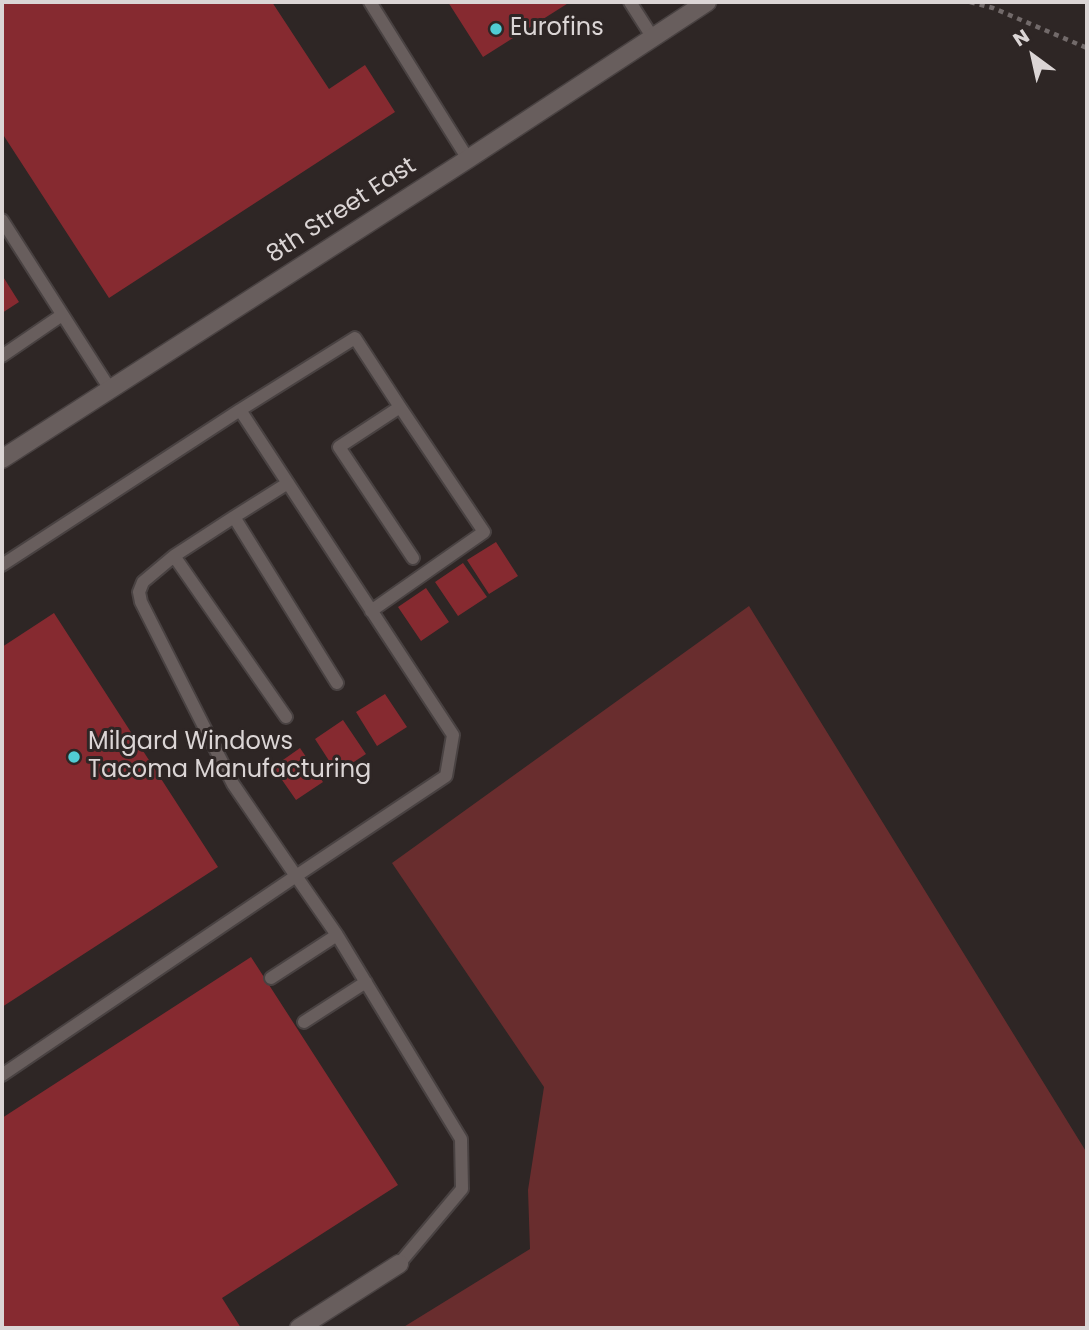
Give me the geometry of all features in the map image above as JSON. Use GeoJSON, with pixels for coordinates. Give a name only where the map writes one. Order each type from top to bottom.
{"type":"FeatureCollection","features":[{"type":"Feature","properties":{"kind":"street","name":"8th Street East"},"geometry":{"type":"LineString","coordinates":[[2,458],[707,2]]}},
{"type":"Feature","properties":{"kind":"street"},"geometry":{"type":"LineString","coordinates":[[299,1328],[399,1264]]}},
{"type":"Feature","properties":{"kind":"lane"},"geometry":{"type":"LineString","coordinates":[[370,2],[468,159]]}},
{"type":"Feature","properties":{"kind":"lane"},"geometry":{"type":"LineString","coordinates":[[630,2],[653,38]]}},
{"type":"Feature","properties":{"kind":"lane"},"geometry":{"type":"LineString","coordinates":[[2,220],[110,389]]}},
{"type":"Feature","properties":{"kind":"lane"},"geometry":{"type":"LineString","coordinates":[[2,356],[62,315]]}},
{"type":"Feature","properties":{"kind":"lane"},"geometry":{"type":"LineString","coordinates":[[2,565],[355,338],[484,531],[371,611]]}},
{"type":"Feature","properties":{"kind":"lane"},"geometry":{"type":"LineString","coordinates":[[400,407],[340,447],[413,558]]}},
{"type":"Feature","properties":{"kind":"lane"},"geometry":{"type":"LineString","coordinates":[[2,1075],[446,776],[453,735],[240,410]]}},
{"type":"Feature","properties":{"kind":"lane"},"geometry":{"type":"LineString","coordinates":[[288,483],[174,556],[143,582],[139,592],[141,602],[233,784],[337,935],[461,1139],[462,1189],[399,1264]]}},
{"type":"Feature","properties":{"kind":"lane"},"geometry":{"type":"LineString","coordinates":[[234,517],[337,683]]}},
{"type":"Feature","properties":{"kind":"lane"},"geometry":{"type":"LineString","coordinates":[[174,556],[286,718]]}},
{"type":"Feature","properties":{"kind":"lane"},"geometry":{"type":"LineString","coordinates":[[271,978],[337,935]]}},
{"type":"Feature","properties":{"kind":"lane"},"geometry":{"type":"LineString","coordinates":[[304,1022],[366,982]]}},
{"type":"Feature","properties":{"kind":"path"},"geometry":{"type":"LineString","coordinates":[[970,2],[993,8],[1087,48]]}},
{"type":"Feature","properties":{"kind":"shaded area"},"geometry":{"type":"Polygon","coordinates":[[[749,606],[1087,1153],[1087,1328],[402,1328],[530,1249],[528,1190],[544,1087],[392,863],[749,606]]]}},
{"type":"Feature","properties":{"kind":"building"},"geometry":{"type":"Polygon","coordinates":[[[2,2],[272,2],[329,89],[365,65],[395,112],[109,298],[2,133],[2,2]]]}},
{"type":"Feature","properties":{"kind":"building","name":"Eurofins"},"geometry":{"type":"Polygon","coordinates":[[[448,2],[570,2],[483,57],[448,2]]]}},
{"type":"Feature","properties":{"kind":"building"},"geometry":{"type":"Polygon","coordinates":[[[2,275],[19,302],[2,313],[2,275]]]}},
{"type":"Feature","properties":{"kind":"building"},"geometry":{"type":"Polygon","coordinates":[[[496,542],[518,576],[489,594],[467,560],[496,542]]]}},
{"type":"Feature","properties":{"kind":"building"},"geometry":{"type":"Polygon","coordinates":[[[463,563],[487,597],[458,616],[435,582],[463,563]]]}},
{"type":"Feature","properties":{"kind":"building"},"geometry":{"type":"Polygon","coordinates":[[[426,588],[449,622],[421,641],[398,607],[426,588]]]}},
{"type":"Feature","properties":{"kind":"building","name":"Milgard Windows Tacoma Manufacturing"},"geometry":{"type":"Polygon","coordinates":[[[54,613],[218,867],[2,1007],[2,647],[54,613]]]}},
{"type":"Feature","properties":{"kind":"building"},"geometry":{"type":"Polygon","coordinates":[[[385,694],[407,727],[377,746],[356,712],[385,694]]]}},
{"type":"Feature","properties":{"kind":"building"},"geometry":{"type":"Polygon","coordinates":[[[343,720],[366,754],[337,773],[315,739],[343,720]]]}},
{"type":"Feature","properties":{"kind":"building"},"geometry":{"type":"Polygon","coordinates":[[[300,748],[323,782],[296,800],[273,767],[300,748]]]}},
{"type":"Feature","properties":{"kind":"building"},"geometry":{"type":"Polygon","coordinates":[[[251,957],[398,1185],[222,1298],[241,1328],[2,1328],[2,1118],[251,957]]]}},
{"type":"Feature","properties":{"kind":"place","name":"Eurofins"},"geometry":{"type":"Point","coordinates":[496,29]}},
{"type":"Feature","properties":{"kind":"place","name":"Milgard Windows Tacoma Manufacturing"},"geometry":{"type":"Point","coordinates":[74,757]}}]}
